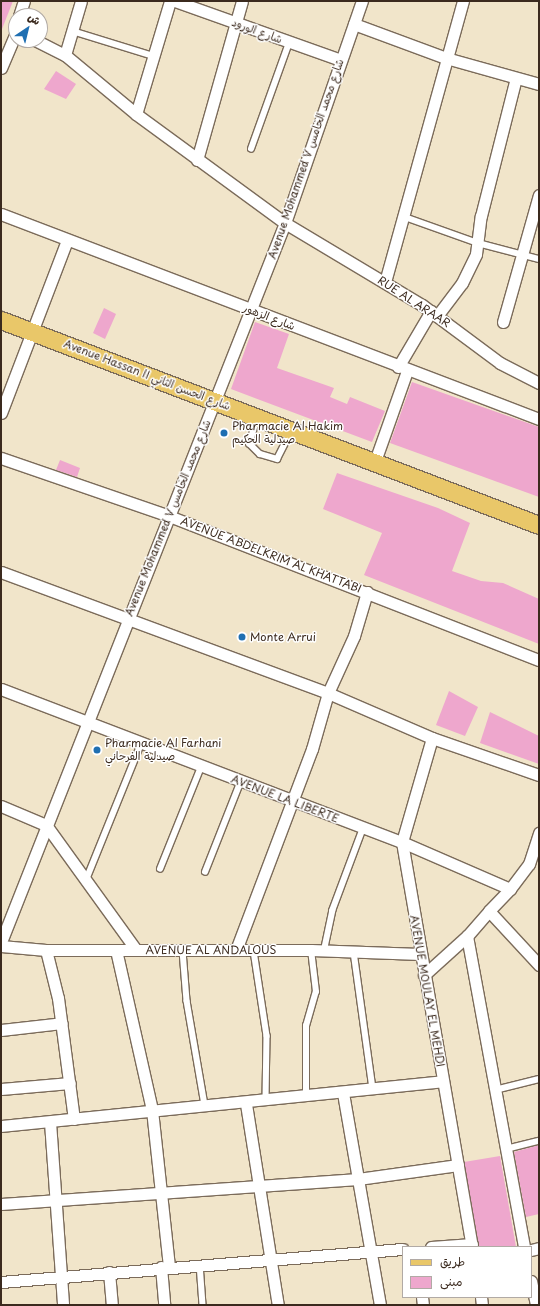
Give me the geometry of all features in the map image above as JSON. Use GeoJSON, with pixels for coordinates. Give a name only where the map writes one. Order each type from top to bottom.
{"type":"FeatureCollection","features":[{"type":"Feature","properties":{"kind":"main road","name":"Avenue Hassan II شارع الحسن الثاني"},"geometry":{"type":"LineString","coordinates":[[1,320],[215,401],[257,419],[374,464],[539,525]]}},
{"type":"Feature","properties":{"kind":"street"},"geometry":{"type":"LineString","coordinates":[[65,55],[81,1]]}},
{"type":"Feature","properties":{"kind":"street"},"geometry":{"type":"LineString","coordinates":[[136,114],[170,1]]}},
{"type":"Feature","properties":{"kind":"street","name":"شارع الورود"},"geometry":{"type":"LineString","coordinates":[[175,1],[289,43],[341,60]]}},
{"type":"Feature","properties":{"kind":"street"},"geometry":{"type":"LineString","coordinates":[[197,160],[237,24],[242,1]]}},
{"type":"Feature","properties":{"kind":"street","name":"Avenue Mohammed V شارع محمد الخامس"},"geometry":{"type":"LineString","coordinates":[[1,942],[85,722],[170,516],[285,223],[362,1]]}},
{"type":"Feature","properties":{"kind":"street"},"geometry":{"type":"LineString","coordinates":[[384,282],[405,217],[446,58],[463,1]]}},
{"type":"Feature","properties":{"kind":"street"},"geometry":{"type":"LineString","coordinates":[[354,24],[446,58],[539,84]]}},
{"type":"Feature","properties":{"kind":"street","name":"RUE AL ARAAR"},"geometry":{"type":"LineString","coordinates":[[48,46],[65,55],[136,114],[285,223],[384,282],[434,314],[500,363],[539,383]]}},
{"type":"Feature","properties":{"kind":"street"},"geometry":{"type":"LineString","coordinates":[[1,68],[8,48]]}},
{"type":"Feature","properties":{"kind":"street"},"geometry":{"type":"LineString","coordinates":[[374,464],[402,369],[434,314],[471,267],[478,243],[481,216],[516,78]]}},
{"type":"Feature","properties":{"kind":"street"},"geometry":{"type":"LineString","coordinates":[[503,322],[539,195]]}},
{"type":"Feature","properties":{"kind":"street","name":"شارع الزهور"},"geometry":{"type":"LineString","coordinates":[[1,214],[402,369],[538,417]]}},
{"type":"Feature","properties":{"kind":"street"},"geometry":{"type":"LineString","coordinates":[[1,413],[34,332],[67,240]]}},
{"type":"Feature","properties":{"kind":"street","name":"AVENUE ABDELKRIM AL KHATTABI"},"geometry":{"type":"LineString","coordinates":[[1,458],[170,516],[539,660]]}},
{"type":"Feature","properties":{"kind":"street"},"geometry":{"type":"LineString","coordinates":[[1,572],[127,621],[328,693],[432,738],[539,775]]}},
{"type":"Feature","properties":{"kind":"street"},"geometry":{"type":"LineString","coordinates":[[236,950],[312,749],[328,693],[354,636],[367,592]]}},
{"type":"Feature","properties":{"kind":"street","name":"AVENUE LA LIBERTE"},"geometry":{"type":"LineString","coordinates":[[1,689],[240,783],[402,842],[510,889]]}},
{"type":"Feature","properties":{"kind":"street","name":"AVENUE MOULAY EL MEHDI"},"geometry":{"type":"LineString","coordinates":[[432,738],[402,842],[442,1081],[472,1246]]}},
{"type":"Feature","properties":{"kind":"street"},"geometry":{"type":"LineString","coordinates":[[1,806],[46,825],[136,950]]}},
{"type":"Feature","properties":{"kind":"street"},"geometry":{"type":"LineString","coordinates":[[424,975],[467,936],[510,889],[529,864],[539,833]]}},
{"type":"Feature","properties":{"kind":"street"},"geometry":{"type":"LineString","coordinates":[[489,911],[539,965]]}},
{"type":"Feature","properties":{"kind":"street"},"geometry":{"type":"LineString","coordinates":[[467,936],[494,1090],[524,1246]]}},
{"type":"Feature","properties":{"kind":"street","name":"AVENUE AL ANDALOUS"},"geometry":{"type":"LineString","coordinates":[[1,946],[46,950],[324,950],[420,954]]}},
{"type":"Feature","properties":{"kind":"street"},"geometry":{"type":"LineString","coordinates":[[46,950],[62,1023],[74,1119]]}},
{"type":"Feature","properties":{"kind":"street"},"geometry":{"type":"LineString","coordinates":[[116,950],[152,1110],[161,1195],[165,1267],[164,1305]]}},
{"type":"Feature","properties":{"kind":"street"},"geometry":{"type":"LineString","coordinates":[[1,1030],[62,1023]]}},
{"type":"Feature","properties":{"kind":"street"},"geometry":{"type":"LineString","coordinates":[[1,1126],[152,1110],[266,1102],[442,1081]]}},
{"type":"Feature","properties":{"kind":"street"},"geometry":{"type":"LineString","coordinates":[[1,1089],[70,1083]]}},
{"type":"Feature","properties":{"kind":"street"},"geometry":{"type":"LineString","coordinates":[[343,1093],[358,1179],[373,1252],[380,1305]]}},
{"type":"Feature","properties":{"kind":"street"},"geometry":{"type":"LineString","coordinates":[[246,1104],[261,1186],[270,1258],[278,1305]]}},
{"type":"Feature","properties":{"kind":"street"},"geometry":{"type":"LineString","coordinates":[[50,1122],[53,1200],[59,1276],[63,1305]]}},
{"type":"Feature","properties":{"kind":"street"},"geometry":{"type":"LineString","coordinates":[[1,1204],[161,1195],[358,1179],[458,1165]]}},
{"type":"Feature","properties":{"kind":"street"},"geometry":{"type":"LineString","coordinates":[[1,1282],[270,1258],[402,1250]]}},
{"type":"Feature","properties":{"kind":"street"},"geometry":{"type":"LineString","coordinates":[[109,1272],[112,1305]]}},
{"type":"Feature","properties":{"kind":"street"},"geometry":{"type":"LineString","coordinates":[[532,1286],[536,1305]]}},
{"type":"Feature","properties":{"kind":"lane"},"geometry":{"type":"LineString","coordinates":[[72,31],[154,56]]}},
{"type":"Feature","properties":{"kind":"lane"},"geometry":{"type":"LineString","coordinates":[[251,149],[289,43]]}},
{"type":"Feature","properties":{"kind":"lane"},"geometry":{"type":"LineString","coordinates":[[405,217],[478,243],[539,259]]}},
{"type":"Feature","properties":{"kind":"lane"},"geometry":{"type":"LineString","coordinates":[[257,419],[250,444],[260,454],[277,459],[291,432]]}},
{"type":"Feature","properties":{"kind":"lane"},"geometry":{"type":"LineString","coordinates":[[86,880],[141,744]]}},
{"type":"Feature","properties":{"kind":"lane"},"geometry":{"type":"LineString","coordinates":[[160,869],[201,767]]}},
{"type":"Feature","properties":{"kind":"lane"},"geometry":{"type":"LineString","coordinates":[[205,872],[240,783]]}},
{"type":"Feature","properties":{"kind":"lane"},"geometry":{"type":"LineString","coordinates":[[324,950],[332,911],[363,828]]}},
{"type":"Feature","properties":{"kind":"lane"},"geometry":{"type":"LineString","coordinates":[[254,950],[267,1036],[266,1102]]}},
{"type":"Feature","properties":{"kind":"lane"},"geometry":{"type":"LineString","coordinates":[[306,1097],[306,1026],[316,992],[311,950]]}},
{"type":"Feature","properties":{"kind":"lane"},"geometry":{"type":"LineString","coordinates":[[183,951],[187,1001],[206,1107]]}},
{"type":"Feature","properties":{"kind":"lane"},"geometry":{"type":"LineString","coordinates":[[354,952],[373,1090]]}},
{"type":"Feature","properties":{"kind":"lane"},"geometry":{"type":"LineString","coordinates":[[494,1090],[539,1079]]}},
{"type":"Feature","properties":{"kind":"lane"},"geometry":{"type":"LineString","coordinates":[[506,1149],[539,1141]]}},
{"type":"Feature","properties":{"kind":"lane"},"geometry":{"type":"LineString","coordinates":[[200,1264],[203,1305]]}},
{"type":"Feature","properties":{"kind":"building"},"geometry":{"type":"Polygon","coordinates":[[[1,1],[13,1],[10,8],[8,8],[8,14],[1,29],[1,1]]]}},
{"type":"Feature","properties":{"kind":"building"},"geometry":{"type":"Polygon","coordinates":[[[56,71],[76,84],[66,99],[44,89],[56,71]]]}},
{"type":"Feature","properties":{"kind":"building"},"geometry":{"type":"Polygon","coordinates":[[[104,308],[116,314],[105,339],[93,333],[104,308]]]}},
{"type":"Feature","properties":{"kind":"building"},"geometry":{"type":"Polygon","coordinates":[[[255,322],[289,334],[277,368],[334,388],[330,397],[347,404],[350,397],[385,411],[372,442],[231,389],[255,322]]]}},
{"type":"Feature","properties":{"kind":"building"},"geometry":{"type":"Polygon","coordinates":[[[412,382],[539,427],[539,497],[390,443],[412,382]]]}},
{"type":"Feature","properties":{"kind":"building"},"geometry":{"type":"Polygon","coordinates":[[[60,460],[80,468],[77,477],[56,470],[60,460]]]}},
{"type":"Feature","properties":{"kind":"building"},"geometry":{"type":"Polygon","coordinates":[[[337,473],[438,508],[470,523],[452,571],[481,581],[503,583],[539,599],[539,644],[364,575],[382,533],[323,509],[337,473]]]}},
{"type":"Feature","properties":{"kind":"building"},"geometry":{"type":"Polygon","coordinates":[[[449,691],[478,707],[465,736],[436,725],[449,691]]]}},
{"type":"Feature","properties":{"kind":"building"},"geometry":{"type":"Polygon","coordinates":[[[490,712],[539,736],[539,764],[480,743],[490,712]]]}},
{"type":"Feature","properties":{"kind":"building"},"geometry":{"type":"Polygon","coordinates":[[[539,1145],[539,1214],[526,1217],[514,1152],[539,1145]]]}},
{"type":"Feature","properties":{"kind":"building"},"geometry":{"type":"Polygon","coordinates":[[[500,1156],[516,1246],[479,1246],[464,1162],[500,1156]]]}},
{"type":"Feature","properties":{"kind":"place","name":"Pharmacie Al Hakim صيدلية الحكيم"},"geometry":{"type":"Point","coordinates":[224,433]}},
{"type":"Feature","properties":{"kind":"place","name":"Monte Arrui"},"geometry":{"type":"Point","coordinates":[242,637]}},
{"type":"Feature","properties":{"kind":"place","name":"Pharmacie Al Farhani صيدلية الفرحاني"},"geometry":{"type":"Point","coordinates":[97,750]}}]}
